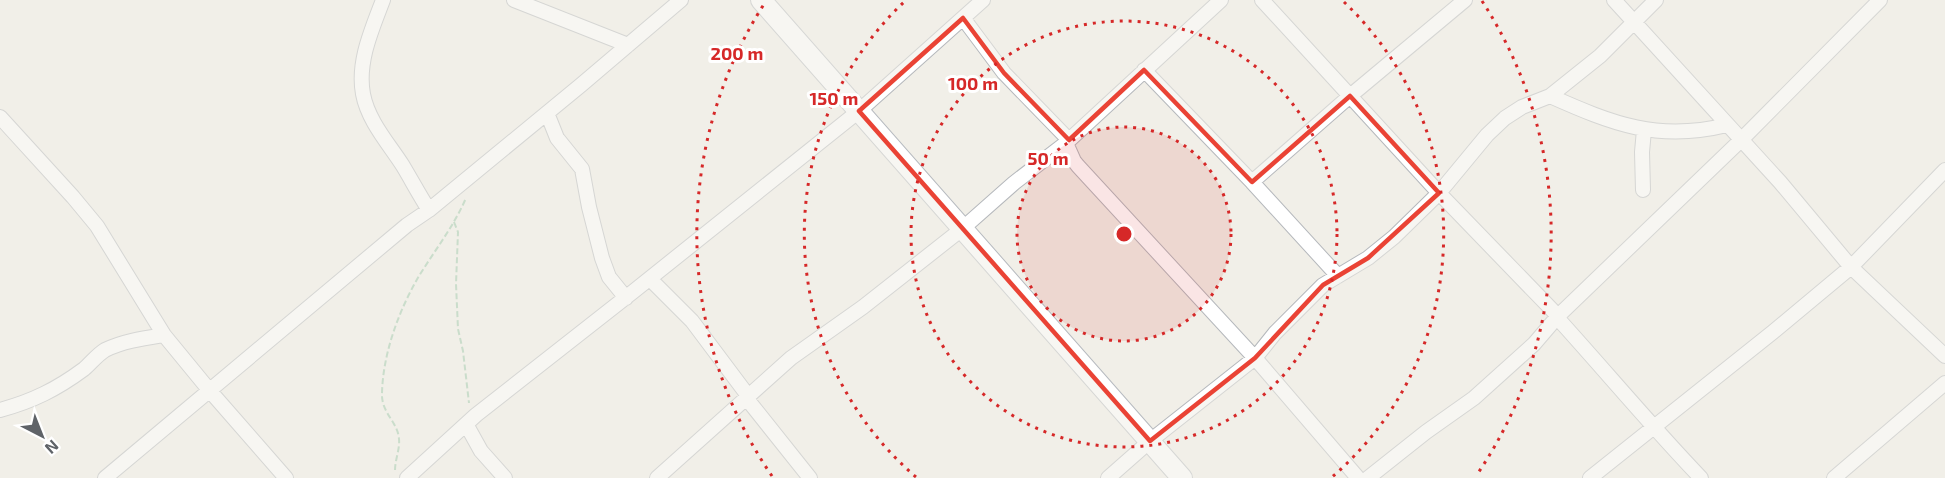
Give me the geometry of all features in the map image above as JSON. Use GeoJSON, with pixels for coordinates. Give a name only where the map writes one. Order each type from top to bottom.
{"type":"FeatureCollection","features":[{"type":"Feature","properties":{"kind":"street"},"geometry":{"type":"LineString","coordinates":[[383,0],[365,51],[363,94],[368,111],[381,134],[429,210]]}},
{"type":"Feature","properties":{"kind":"street"},"geometry":{"type":"LineString","coordinates":[[105,478],[407,225],[429,210],[681,0]]}},
{"type":"Feature","properties":{"kind":"street"},"geometry":{"type":"LineString","coordinates":[[761,0],[1182,478]]}},
{"type":"Feature","properties":{"kind":"street"},"geometry":{"type":"LineString","coordinates":[[407,478],[469,421],[859,111],[983,0]]}},
{"type":"Feature","properties":{"kind":"street"},"geometry":{"type":"LineString","coordinates":[[657,478],[791,358],[863,307],[1067,142],[1221,0]]}},
{"type":"Feature","properties":{"kind":"street"},"geometry":{"type":"LineString","coordinates":[[1262,0],[1438,193],[1558,316],[1652,428],[1701,478]]}},
{"type":"Feature","properties":{"kind":"street"},"geometry":{"type":"LineString","coordinates":[[1252,182],[1464,0]]}},
{"type":"Feature","properties":{"kind":"street"},"geometry":{"type":"LineString","coordinates":[[1614,0],[1741,140],[1851,267],[1945,356]]}},
{"type":"Feature","properties":{"kind":"street"},"geometry":{"type":"LineString","coordinates":[[1108,478],[1150,441],[1255,358],[1309,297],[1323,285],[1368,258],[1394,237],[1438,193],[1505,118],[1522,107],[1550,96],[1600,56],[1656,0]]}},
{"type":"Feature","properties":{"kind":"street"},"geometry":{"type":"LineString","coordinates":[[1368,478],[1474,398],[1534,344],[1558,316],[1741,140],[1880,0]]}},
{"type":"Feature","properties":{"kind":"street"},"geometry":{"type":"LineString","coordinates":[[519,1],[628,45]]}},
{"type":"Feature","properties":{"kind":"street"},"geometry":{"type":"LineString","coordinates":[[963,18],[1004,73],[1067,142],[1078,166],[1255,358],[1358,478]]}},
{"type":"Feature","properties":{"kind":"street"},"geometry":{"type":"LineString","coordinates":[[1144,70],[1252,182],[1338,276]]}},
{"type":"Feature","properties":{"kind":"street"},"geometry":{"type":"LineString","coordinates":[[1550,96],[1627,127],[1702,131],[1727,125]]}},
{"type":"Feature","properties":{"kind":"street"},"geometry":{"type":"LineString","coordinates":[[547,113],[557,138],[582,169],[602,258],[609,277],[626,298]]}},
{"type":"Feature","properties":{"kind":"street"},"geometry":{"type":"LineString","coordinates":[[0,117],[97,226],[164,335],[286,478]]}},
{"type":"Feature","properties":{"kind":"street"},"geometry":{"type":"LineString","coordinates":[[1643,190],[1644,129]]}},
{"type":"Feature","properties":{"kind":"street"},"geometry":{"type":"LineString","coordinates":[[1590,478],[1851,267],[1945,170]]}},
{"type":"Feature","properties":{"kind":"street"},"geometry":{"type":"LineString","coordinates":[[650,279],[692,321],[810,478]]}},
{"type":"Feature","properties":{"kind":"street"},"geometry":{"type":"LineString","coordinates":[[0,410],[35,399],[51,391],[86,367],[103,351],[129,341],[164,335]]}},
{"type":"Feature","properties":{"kind":"street"},"geometry":{"type":"LineString","coordinates":[[1834,478],[1945,383]]}},
{"type":"Feature","properties":{"kind":"street"},"geometry":{"type":"LineString","coordinates":[[469,421],[481,451],[505,478]]}},
{"type":"Feature","properties":{"kind":"path"},"geometry":{"type":"LineString","coordinates":[[394,478],[399,438],[382,401],[385,359],[401,314],[417,279],[454,222],[477,170]]}},
{"type":"Feature","properties":{"kind":"path"},"geometry":{"type":"LineString","coordinates":[[454,222],[458,232],[456,284],[458,329],[464,351],[469,421]]}},
{"type":"Feature","properties":{"kind":"highlighted area"},"geometry":{"type":"Polygon","coordinates":[[[963,18],[1004,73],[1069,140],[1144,70],[1252,182],[1350,96],[1439,193],[1368,258],[1323,285],[1255,358],[1150,441],[859,111],[963,18]]]}}]}
